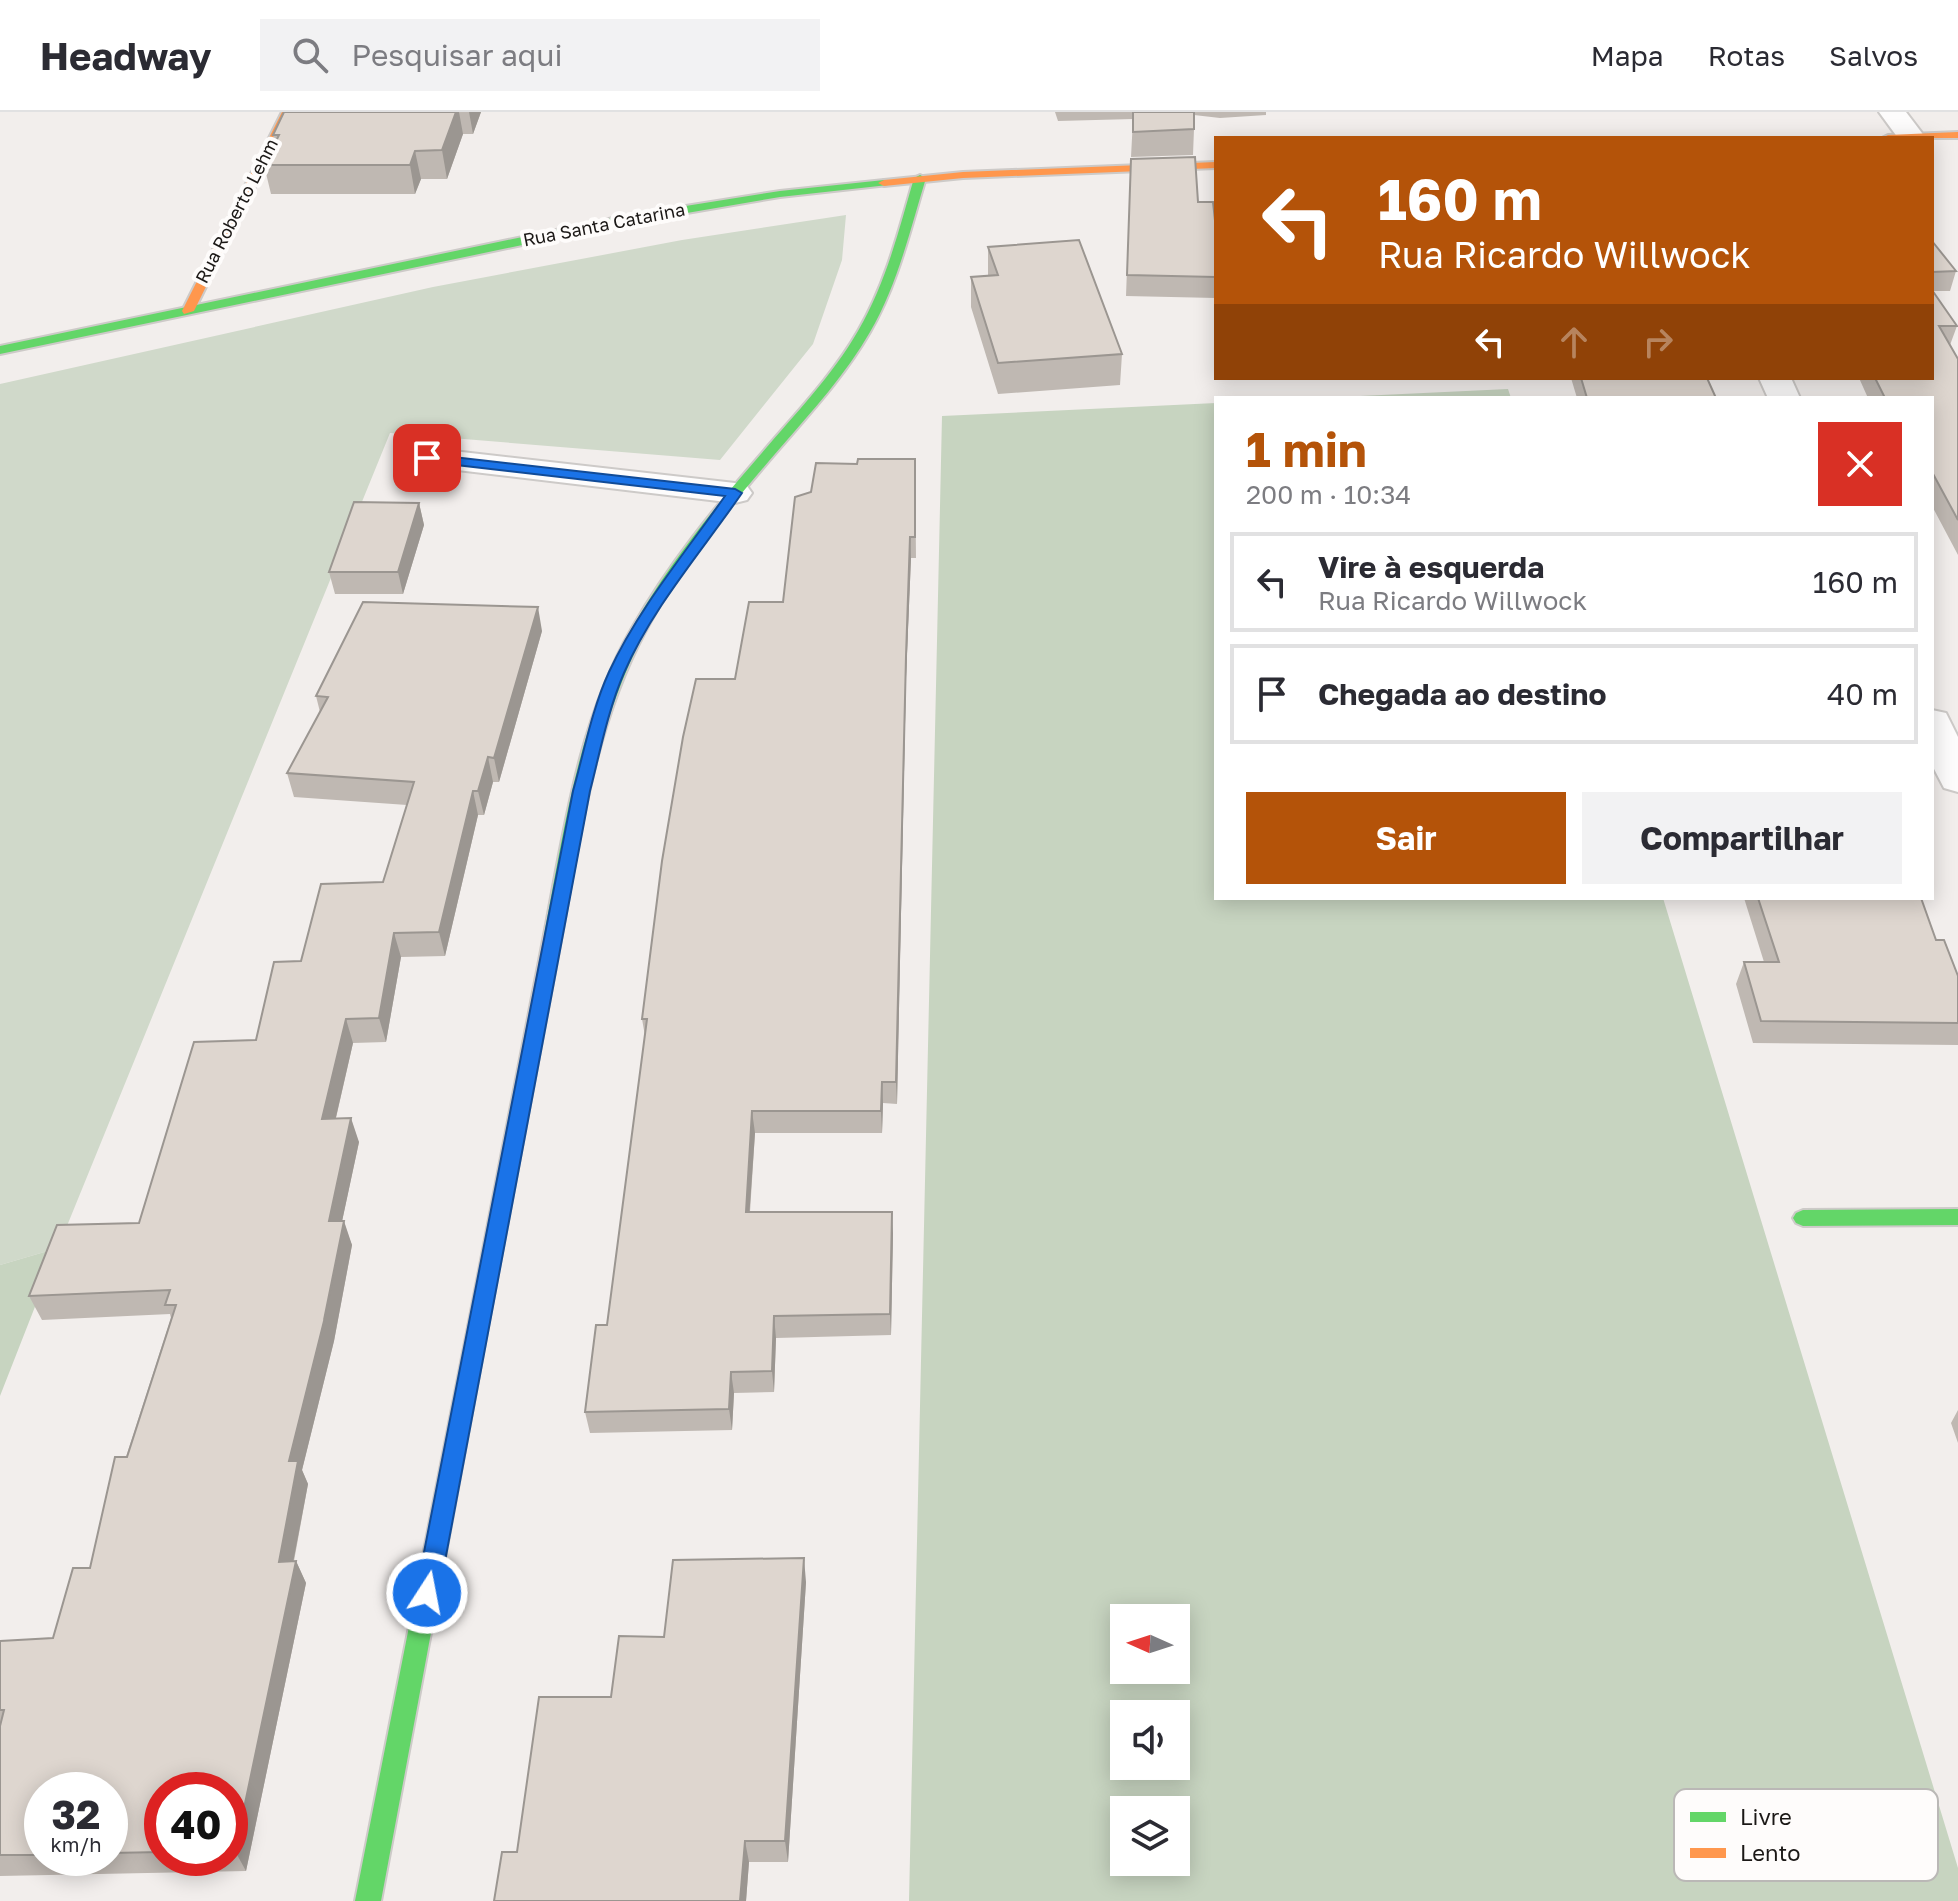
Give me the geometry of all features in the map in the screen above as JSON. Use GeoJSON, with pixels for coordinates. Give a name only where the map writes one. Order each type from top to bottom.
{"type":"FeatureCollection","features":[{"type":"Feature","properties":{"kind":"street","name":"Rua Roberto Lehm"},"geometry":{"type":"LineString","coordinates":[[188,311],[287,112]]}},
{"type":"Feature","properties":{"kind":"street"},"geometry":{"type":"LineString","coordinates":[[1892,112],[1910,136]]}},
{"type":"Feature","properties":{"kind":"street"},"geometry":{"type":"LineString","coordinates":[[1934,136],[1958,135]]}},
{"type":"Feature","properties":{"kind":"street","name":"Rua Santa Catarina"},"geometry":{"type":"LineString","coordinates":[[0,350],[703,206],[843,185],[920,178],[1214,165]]}},
{"type":"Feature","properties":{"kind":"street"},"geometry":{"type":"LineString","coordinates":[[368,1901],[589,760],[616,673],[645,619],[735,493],[864,332],[888,277],[920,178]]}},
{"type":"Feature","properties":{"kind":"street"},"geometry":{"type":"LineString","coordinates":[[427,458],[735,493]]}},
{"type":"Feature","properties":{"kind":"street"},"geometry":{"type":"LineString","coordinates":[[1934,726],[1958,779]]}},
{"type":"Feature","properties":{"kind":"street"},"geometry":{"type":"LineString","coordinates":[[1803,1218],[1958,1217]]}},
{"type":"Feature","properties":{"kind":"green space"},"geometry":{"type":"Polygon","coordinates":[[[846,215],[842,260],[813,344],[720,460],[390,433],[58,1248],[0,1265],[0,384],[433,287],[682,240],[846,215]]]}},
{"type":"Feature","properties":{"kind":"green space"},"geometry":{"type":"Polygon","coordinates":[[[1508,389],[1510,396],[1360,396],[1508,389]]]}},
{"type":"Feature","properties":{"kind":"green space"},"geometry":{"type":"Polygon","coordinates":[[[1214,403],[1214,900],[1664,900],[1934,1789],[1674,1789],[1674,1881],[1938,1881],[1938,1802],[1958,1868],[1958,1901],[909,1901],[942,416],[1214,403]]]}},
{"type":"Feature","properties":{"kind":"green space"},"geometry":{"type":"Polygon","coordinates":[[[58,1248],[0,1396],[0,1265],[58,1248]]]}},
{"type":"Feature","properties":{"kind":"building"},"geometry":{"type":"Polygon","coordinates":[[[284,112],[456,112],[442,150],[415,151],[410,165],[264,165],[279,135],[273,135],[284,112]]]}},
{"type":"Feature","properties":{"kind":"building"},"geometry":{"type":"Polygon","coordinates":[[[1133,112],[1194,112],[1194,129],[1133,132],[1133,112]]]}},
{"type":"Feature","properties":{"kind":"building"},"geometry":{"type":"Polygon","coordinates":[[[1195,157],[1198,202],[1213,202],[1214,277],[1127,275],[1131,159],[1195,157]]]}},
{"type":"Feature","properties":{"kind":"building"},"geometry":{"type":"Polygon","coordinates":[[[1079,240],[1122,354],[998,363],[971,277],[998,275],[988,247],[1079,240]]]}},
{"type":"Feature","properties":{"kind":"building"},"geometry":{"type":"Polygon","coordinates":[[[1934,244],[1956,271],[1934,272],[1934,244]]]}},
{"type":"Feature","properties":{"kind":"building"},"geometry":{"type":"Polygon","coordinates":[[[1934,293],[1957,326],[1939,326],[1958,359],[1958,520],[1934,476],[1934,396],[1884,396],[1876,380],[1934,380],[1934,293]]]}},
{"type":"Feature","properties":{"kind":"building"},"geometry":{"type":"Polygon","coordinates":[[[1582,380],[1708,380],[1715,396],[1586,396],[1582,380]]]}},
{"type":"Feature","properties":{"kind":"building"},"geometry":{"type":"Polygon","coordinates":[[[858,459],[915,459],[915,537],[910,537],[906,656],[896,1082],[882,1082],[881,1111],[752,1111],[746,1212],[892,1212],[890,1314],[774,1316],[772,1371],[731,1372],[729,1409],[585,1412],[596,1325],[607,1325],[647,1019],[642,1019],[662,861],[696,679],[735,679],[749,602],[783,602],[795,497],[811,492],[816,463],[857,464],[858,459]]]}},
{"type":"Feature","properties":{"kind":"building"},"geometry":{"type":"Polygon","coordinates":[[[354,502],[419,503],[398,572],[329,572],[354,502]]]}},
{"type":"Feature","properties":{"kind":"building"},"geometry":{"type":"Polygon","coordinates":[[[363,602],[538,607],[494,758],[488,757],[478,791],[473,791],[439,932],[394,933],[379,1018],[346,1019],[322,1119],[351,1118],[329,1221],[344,1221],[324,1320],[325,1317],[289,1461],[298,1461],[279,1562],[296,1561],[248,1789],[248,1772],[144,1772],[144,1852],[128,1853],[128,1772],[24,1772],[24,1855],[0,1855],[0,1726],[4,1710],[0,1710],[0,1641],[53,1638],[73,1568],[90,1568],[115,1457],[127,1457],[176,1305],[165,1305],[170,1290],[29,1296],[57,1225],[139,1223],[194,1042],[256,1040],[274,962],[301,961],[321,884],[383,882],[414,782],[287,773],[328,697],[316,696],[363,602]]]}},
{"type":"Feature","properties":{"kind":"building"},"geometry":{"type":"Polygon","coordinates":[[[1759,900],[1922,900],[1936,940],[1944,940],[1958,976],[1958,1023],[1761,1021],[1744,962],[1779,962],[1759,900]]]}},
{"type":"Feature","properties":{"kind":"building"},"geometry":{"type":"Polygon","coordinates":[[[804,1558],[785,1841],[745,1841],[740,1901],[494,1901],[502,1852],[517,1852],[539,1697],[611,1697],[619,1636],[664,1637],[673,1560],[804,1558]]]}},
{"type":"Feature","properties":{"kind":"traffic: fast"},"geometry":{"type":"LineString","coordinates":[[553,935],[583,780],[605,704],[620,667],[665,586],[697,541],[854,349],[874,314],[890,276],[920,178]]}},
{"type":"Feature","properties":{"kind":"traffic: fast"},"geometry":{"type":"LineString","coordinates":[[0,350],[623,220],[780,194],[884,183]]}},
{"type":"Feature","properties":{"kind":"traffic: fast"},"geometry":{"type":"LineString","coordinates":[[1803,1218],[1958,1217]]}},
{"type":"Feature","properties":{"kind":"traffic: fast"},"geometry":{"type":"LineString","coordinates":[[368,1901],[478,1327]]}},
{"type":"Feature","properties":{"kind":"traffic: slow"},"geometry":{"type":"LineString","coordinates":[[188,311],[287,112]]}},
{"type":"Feature","properties":{"kind":"traffic: slow"},"geometry":{"type":"LineString","coordinates":[[1934,136],[1958,135]]}},
{"type":"Feature","properties":{"kind":"traffic: slow"},"geometry":{"type":"LineString","coordinates":[[884,183],[963,175],[1214,165]]}},
{"type":"Feature","properties":{"kind":"traffic: slow"},"geometry":{"type":"LineString","coordinates":[[478,1327],[553,935]]}},
{"type":"Feature","properties":{"kind":"route"},"geometry":{"type":"LineString","coordinates":[[427,458],[735,493],[645,619],[616,673],[597,730],[581,791],[427,1593]]}}]}
